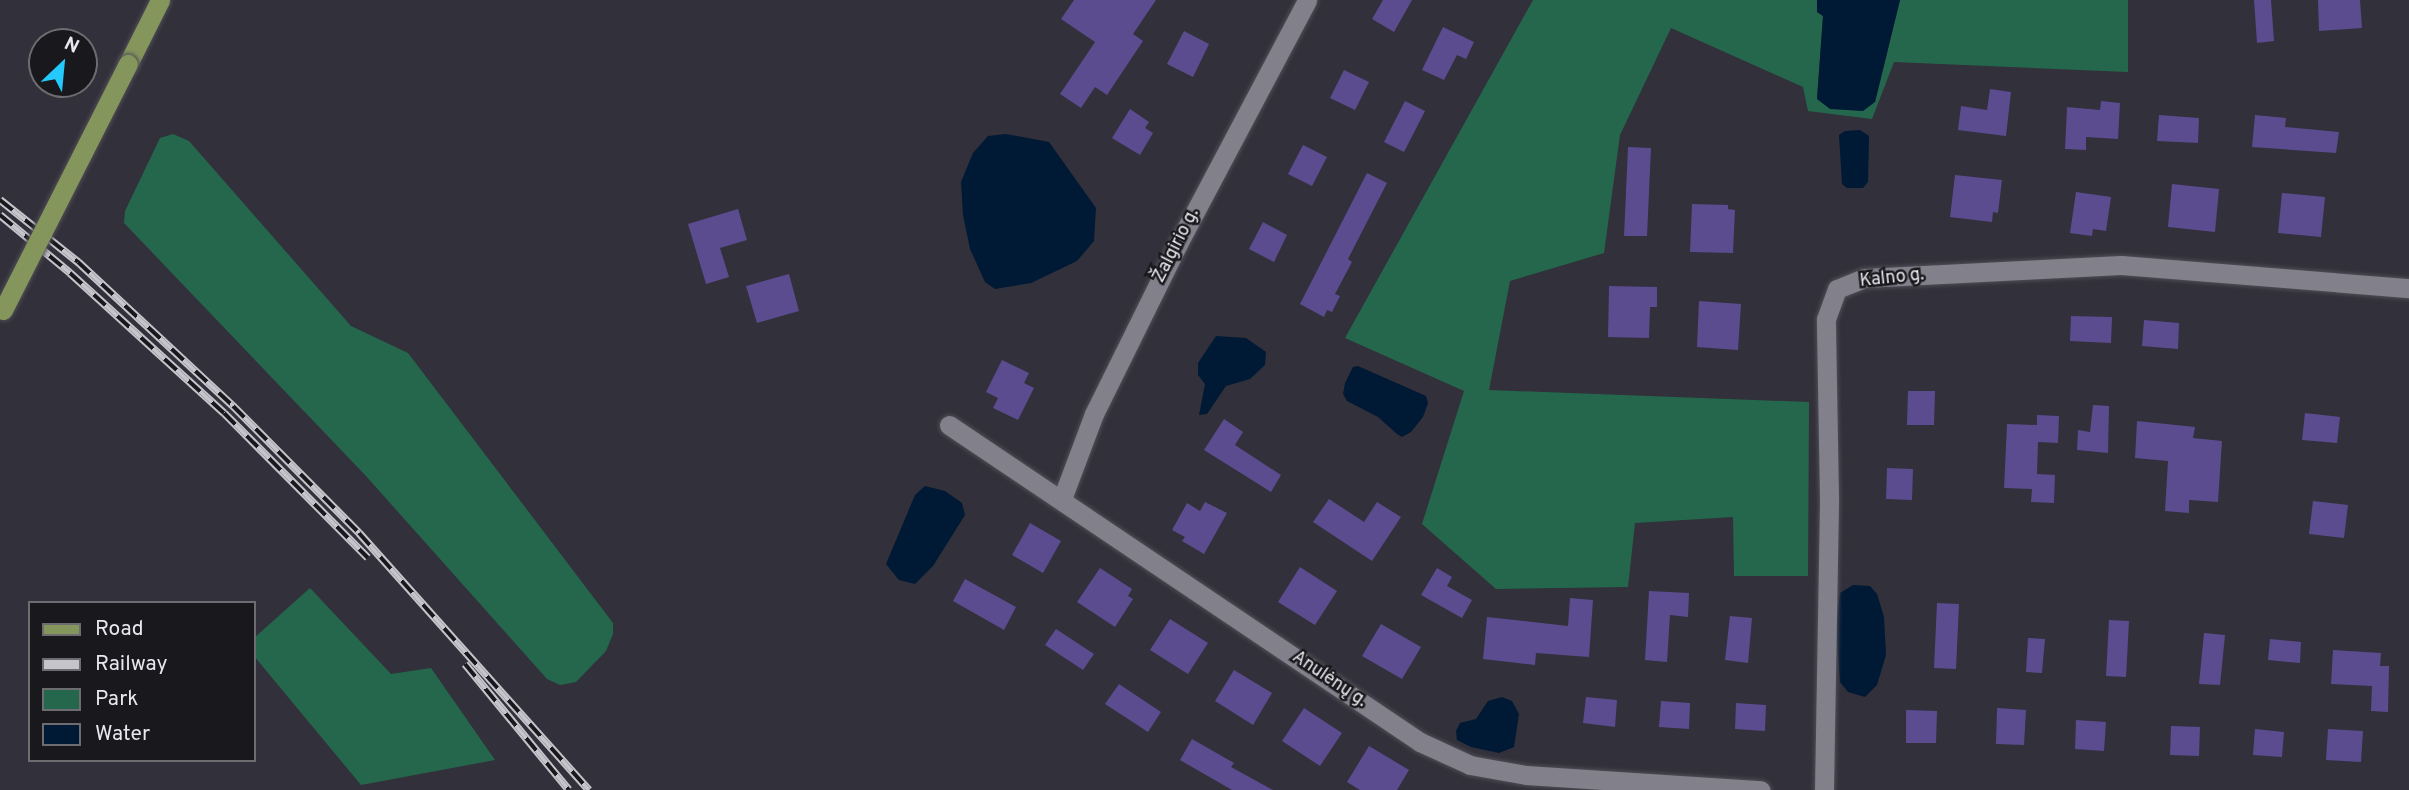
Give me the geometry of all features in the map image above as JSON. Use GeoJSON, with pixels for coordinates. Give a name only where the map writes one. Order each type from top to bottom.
{"type":"FeatureCollection","features":[{"type":"Feature","properties":{"kind":"main road"},"geometry":{"type":"LineString","coordinates":[[2,313],[160,0]]}},
{"type":"Feature","properties":{"kind":"street","name":"Žalgirio g."},"geometry":{"type":"LineString","coordinates":[[1062,499],[1094,414],[1178,244],[1307,0]]}},
{"type":"Feature","properties":{"kind":"street","name":"Kalno g."},"geometry":{"type":"LineString","coordinates":[[1824,790],[1829,498],[1826,319],[1837,289],[1864,278],[2121,265],[2409,288]]}},
{"type":"Feature","properties":{"kind":"street","name":"Anulėnų g."},"geometry":{"type":"LineString","coordinates":[[949,425],[1420,742],[1470,765],[1526,775],[1761,790]]}},
{"type":"Feature","properties":{"kind":"green space"},"geometry":{"type":"Polygon","coordinates":[[[1533,0],[1817,0],[1817,12],[1823,16],[1817,99],[1875,102],[1900,0],[2128,0],[2128,72],[1894,62],[1872,119],[1808,111],[1803,87],[1671,28],[1620,135],[1604,253],[1510,281],[1489,390],[1809,402],[1808,576],[1734,576],[1733,517],[1635,523],[1628,587],[1496,589],[1422,524],[1464,391],[1345,338],[1533,0]]]}},
{"type":"Feature","properties":{"kind":"green space"},"geometry":{"type":"Polygon","coordinates":[[[173,134],[189,141],[351,326],[408,353],[613,623],[613,634],[606,651],[576,682],[560,685],[547,679],[366,476],[124,223],[125,211],[160,138],[173,134]]]}},
{"type":"Feature","properties":{"kind":"green space"},"geometry":{"type":"Polygon","coordinates":[[[310,588],[391,674],[431,668],[495,760],[361,785],[256,658],[256,636],[310,588]]]}},
{"type":"Feature","properties":{"kind":"water"},"geometry":{"type":"Polygon","coordinates":[[[1817,0],[1900,0],[1875,102],[1863,111],[1830,109],[1817,99],[1823,16],[1817,12],[1817,0]]]}},
{"type":"Feature","properties":{"kind":"water"},"geometry":{"type":"Polygon","coordinates":[[[1860,130],[1869,136],[1868,182],[1863,188],[1847,188],[1842,184],[1839,135],[1845,131],[1860,130]]]}},
{"type":"Feature","properties":{"kind":"water"},"geometry":{"type":"Polygon","coordinates":[[[1006,134],[1049,142],[1096,208],[1094,241],[1077,261],[1031,283],[995,289],[985,282],[970,249],[963,215],[961,182],[973,153],[988,136],[1006,134]]]}},
{"type":"Feature","properties":{"kind":"water"},"geometry":{"type":"Polygon","coordinates":[[[1216,336],[1246,338],[1266,352],[1265,365],[1250,379],[1226,386],[1207,414],[1199,415],[1205,384],[1198,375],[1198,363],[1216,336]]]}},
{"type":"Feature","properties":{"kind":"water"},"geometry":{"type":"Polygon","coordinates":[[[1358,366],[1426,396],[1428,403],[1423,417],[1411,432],[1402,437],[1378,417],[1347,401],[1343,394],[1345,383],[1353,367],[1358,366]]]}},
{"type":"Feature","properties":{"kind":"water"},"geometry":{"type":"Polygon","coordinates":[[[925,486],[945,491],[962,503],[965,515],[933,566],[915,584],[899,580],[886,564],[915,495],[925,486]]]}},
{"type":"Feature","properties":{"kind":"water"},"geometry":{"type":"Polygon","coordinates":[[[1853,585],[1870,586],[1877,594],[1884,617],[1886,655],[1877,685],[1865,697],[1848,692],[1840,682],[1836,622],[1840,593],[1853,585]]]}},
{"type":"Feature","properties":{"kind":"water"},"geometry":{"type":"Polygon","coordinates":[[[1502,697],[1512,701],[1519,714],[1514,747],[1499,753],[1471,747],[1457,740],[1456,731],[1460,723],[1476,719],[1488,701],[1502,697]]]}},
{"type":"Feature","properties":{"kind":"building"},"geometry":{"type":"Polygon","coordinates":[[[1074,0],[1156,0],[1133,34],[1143,41],[1107,95],[1095,87],[1081,108],[1060,94],[1095,42],[1061,19],[1074,0]]]}},
{"type":"Feature","properties":{"kind":"building"},"geometry":{"type":"Polygon","coordinates":[[[1383,0],[1412,0],[1394,32],[1372,19],[1383,0]]]}},
{"type":"Feature","properties":{"kind":"building"},"geometry":{"type":"Polygon","coordinates":[[[2254,0],[2271,0],[2274,41],[2257,43],[2254,0]]]}},
{"type":"Feature","properties":{"kind":"building"},"geometry":{"type":"Polygon","coordinates":[[[2318,0],[2360,0],[2362,28],[2319,31],[2318,0]]]}},
{"type":"Feature","properties":{"kind":"building"},"geometry":{"type":"Polygon","coordinates":[[[1443,27],[1474,42],[1466,59],[1457,55],[1444,80],[1422,70],[1443,27]]]}},
{"type":"Feature","properties":{"kind":"building"},"geometry":{"type":"Polygon","coordinates":[[[1184,31],[1209,44],[1193,77],[1167,64],[1184,31]]]}},
{"type":"Feature","properties":{"kind":"building"},"geometry":{"type":"Polygon","coordinates":[[[1344,70],[1369,82],[1355,110],[1330,98],[1344,70]]]}},
{"type":"Feature","properties":{"kind":"building"},"geometry":{"type":"Polygon","coordinates":[[[1990,89],[2011,92],[2006,136],[1958,130],[1961,106],[1987,110],[1990,89]]]}},
{"type":"Feature","properties":{"kind":"building"},"geometry":{"type":"Polygon","coordinates":[[[1405,101],[1425,111],[1404,152],[1384,142],[1405,101]]]}},
{"type":"Feature","properties":{"kind":"building"},"geometry":{"type":"Polygon","coordinates":[[[2101,101],[2120,103],[2118,139],[2086,137],[2086,150],[2065,149],[2067,107],[2100,110],[2101,101]]]}},
{"type":"Feature","properties":{"kind":"building"},"geometry":{"type":"Polygon","coordinates":[[[1130,109],[1149,122],[1145,128],[1153,133],[1140,155],[1112,138],[1130,109]]]}},
{"type":"Feature","properties":{"kind":"building"},"geometry":{"type":"Polygon","coordinates":[[[2159,115],[2199,118],[2198,143],[2157,141],[2159,115]]]}},
{"type":"Feature","properties":{"kind":"building"},"geometry":{"type":"Polygon","coordinates":[[[2255,115],[2286,118],[2285,127],[2339,132],[2336,153],[2252,147],[2255,115]]]}},
{"type":"Feature","properties":{"kind":"building"},"geometry":{"type":"Polygon","coordinates":[[[1303,145],[1327,157],[1312,186],[1288,174],[1303,145]]]}},
{"type":"Feature","properties":{"kind":"building"},"geometry":{"type":"Polygon","coordinates":[[[1628,147],[1651,148],[1647,236],[1624,236],[1628,147]]]}},
{"type":"Feature","properties":{"kind":"building"},"geometry":{"type":"Polygon","coordinates":[[[1367,173],[1387,183],[1348,259],[1352,262],[1335,294],[1340,296],[1332,312],[1327,310],[1324,317],[1300,304],[1367,173]]]}},
{"type":"Feature","properties":{"kind":"building"},"geometry":{"type":"Polygon","coordinates":[[[1955,175],[2002,180],[1998,213],[1993,212],[1992,222],[1950,217],[1955,175]]]}},
{"type":"Feature","properties":{"kind":"building"},"geometry":{"type":"Polygon","coordinates":[[[2172,184],[2219,189],[2215,232],[2168,227],[2172,184]]]}},
{"type":"Feature","properties":{"kind":"building"},"geometry":{"type":"Polygon","coordinates":[[[2076,192],[2111,197],[2106,231],[2093,229],[2092,236],[2070,233],[2076,192]]]}},
{"type":"Feature","properties":{"kind":"building"},"geometry":{"type":"Polygon","coordinates":[[[2282,193],[2325,197],[2321,237],[2278,233],[2282,193]]]}},
{"type":"Feature","properties":{"kind":"building"},"geometry":{"type":"Polygon","coordinates":[[[1692,204],[1728,205],[1728,209],[1735,210],[1733,253],[1690,252],[1692,204]]]}},
{"type":"Feature","properties":{"kind":"building"},"geometry":{"type":"Polygon","coordinates":[[[738,209],[747,240],[720,248],[729,277],[706,284],[688,224],[738,209]]]}},
{"type":"Feature","properties":{"kind":"building"},"geometry":{"type":"Polygon","coordinates":[[[1263,222],[1287,235],[1274,262],[1249,249],[1263,222]]]}},
{"type":"Feature","properties":{"kind":"building"},"geometry":{"type":"Polygon","coordinates":[[[789,274],[799,311],[757,323],[746,286],[789,274]]]}},
{"type":"Feature","properties":{"kind":"building"},"geometry":{"type":"Polygon","coordinates":[[[1609,286],[1657,287],[1657,307],[1650,307],[1649,338],[1608,337],[1609,286]]]}},
{"type":"Feature","properties":{"kind":"building"},"geometry":{"type":"Polygon","coordinates":[[[1699,301],[1741,304],[1738,350],[1697,347],[1699,301]]]}},
{"type":"Feature","properties":{"kind":"building"},"geometry":{"type":"Polygon","coordinates":[[[2071,316],[2112,317],[2111,343],[2070,341],[2071,316]]]}},
{"type":"Feature","properties":{"kind":"building"},"geometry":{"type":"Polygon","coordinates":[[[2144,320],[2179,323],[2178,349],[2142,346],[2144,320]]]}},
{"type":"Feature","properties":{"kind":"building"},"geometry":{"type":"Polygon","coordinates":[[[1002,360],[1029,373],[1024,383],[1034,388],[1018,420],[993,408],[998,398],[986,392],[1002,360]]]}},
{"type":"Feature","properties":{"kind":"building"},"geometry":{"type":"Polygon","coordinates":[[[1908,391],[1935,391],[1934,425],[1907,425],[1908,391]]]}},
{"type":"Feature","properties":{"kind":"building"},"geometry":{"type":"Polygon","coordinates":[[[2093,405],[2109,406],[2108,453],[2077,450],[2078,430],[2090,432],[2093,405]]]}},
{"type":"Feature","properties":{"kind":"building"},"geometry":{"type":"Polygon","coordinates":[[[2305,413],[2340,417],[2337,443],[2302,440],[2305,413]]]}},
{"type":"Feature","properties":{"kind":"building"},"geometry":{"type":"Polygon","coordinates":[[[2037,415],[2059,416],[2058,443],[2038,442],[2037,474],[2055,475],[2054,503],[2031,502],[2032,489],[2004,488],[2007,424],[2037,425],[2037,415]]]}},
{"type":"Feature","properties":{"kind":"building"},"geometry":{"type":"Polygon","coordinates":[[[1224,419],[1243,432],[1235,445],[1281,475],[1271,492],[1204,450],[1224,419]]]}},
{"type":"Feature","properties":{"kind":"building"},"geometry":{"type":"Polygon","coordinates":[[[2137,421],[2195,427],[2193,438],[2222,441],[2218,502],[2189,500],[2189,513],[2165,511],[2168,461],[2135,458],[2137,421]]]}},
{"type":"Feature","properties":{"kind":"building"},"geometry":{"type":"Polygon","coordinates":[[[1887,468],[1913,469],[1912,500],[1886,499],[1887,468]]]}},
{"type":"Feature","properties":{"kind":"building"},"geometry":{"type":"Polygon","coordinates":[[[1329,499],[1364,522],[1377,502],[1401,517],[1372,561],[1313,522],[1329,499]]]}},
{"type":"Feature","properties":{"kind":"building"},"geometry":{"type":"Polygon","coordinates":[[[2313,501],[2348,505],[2344,538],[2309,534],[2313,501]]]}},
{"type":"Feature","properties":{"kind":"building"},"geometry":{"type":"Polygon","coordinates":[[[1205,502],[1227,513],[1204,554],[1182,541],[1185,537],[1172,530],[1187,503],[1200,511],[1205,502]]]}},
{"type":"Feature","properties":{"kind":"building"},"geometry":{"type":"Polygon","coordinates":[[[1030,523],[1061,541],[1043,573],[1012,555],[1030,523]]]}},
{"type":"Feature","properties":{"kind":"building"},"geometry":{"type":"Polygon","coordinates":[[[1300,567],[1337,591],[1315,625],[1278,602],[1300,567]]]}},
{"type":"Feature","properties":{"kind":"building"},"geometry":{"type":"Polygon","coordinates":[[[1100,568],[1132,589],[1128,596],[1133,599],[1115,627],[1077,602],[1100,568]]]}},
{"type":"Feature","properties":{"kind":"building"},"geometry":{"type":"Polygon","coordinates":[[[1437,568],[1452,577],[1447,586],[1472,600],[1462,618],[1421,595],[1437,568]]]}},
{"type":"Feature","properties":{"kind":"building"},"geometry":{"type":"Polygon","coordinates":[[[965,579],[1016,607],[1004,630],[953,601],[965,579]]]}},
{"type":"Feature","properties":{"kind":"building"},"geometry":{"type":"Polygon","coordinates":[[[1649,591],[1689,593],[1688,617],[1670,615],[1667,662],[1645,660],[1649,591]]]}},
{"type":"Feature","properties":{"kind":"building"},"geometry":{"type":"Polygon","coordinates":[[[1570,598],[1593,600],[1589,657],[1536,653],[1535,665],[1483,659],[1487,617],[1568,626],[1570,598]]]}},
{"type":"Feature","properties":{"kind":"building"},"geometry":{"type":"Polygon","coordinates":[[[1937,603],[1959,604],[1956,669],[1934,668],[1937,603]]]}},
{"type":"Feature","properties":{"kind":"building"},"geometry":{"type":"Polygon","coordinates":[[[1730,616],[1752,618],[1748,663],[1725,660],[1730,616]]]}},
{"type":"Feature","properties":{"kind":"building"},"geometry":{"type":"Polygon","coordinates":[[[1170,619],[1208,643],[1188,674],[1150,650],[1170,619]]]}},
{"type":"Feature","properties":{"kind":"building"},"geometry":{"type":"Polygon","coordinates":[[[2109,620],[2129,621],[2126,677],[2106,676],[2109,620]]]}},
{"type":"Feature","properties":{"kind":"building"},"geometry":{"type":"Polygon","coordinates":[[[1381,624],[1421,647],[1402,679],[1362,656],[1381,624]]]}},
{"type":"Feature","properties":{"kind":"building"},"geometry":{"type":"Polygon","coordinates":[[[1056,629],[1094,654],[1083,670],[1045,645],[1056,629]]]}},
{"type":"Feature","properties":{"kind":"building"},"geometry":{"type":"Polygon","coordinates":[[[2204,633],[2225,635],[2220,685],[2199,684],[2204,633]]]}},
{"type":"Feature","properties":{"kind":"building"},"geometry":{"type":"Polygon","coordinates":[[[2028,638],[2045,639],[2042,673],[2026,672],[2028,638]]]}},
{"type":"Feature","properties":{"kind":"building"},"geometry":{"type":"Polygon","coordinates":[[[2270,639],[2301,642],[2300,663],[2268,660],[2270,639]]]}},
{"type":"Feature","properties":{"kind":"building"},"geometry":{"type":"Polygon","coordinates":[[[2333,650],[2381,653],[2380,666],[2389,666],[2388,712],[2371,711],[2372,686],[2331,684],[2333,650]]]}},
{"type":"Feature","properties":{"kind":"building"},"geometry":{"type":"Polygon","coordinates":[[[1234,670],[1272,693],[1253,725],[1215,701],[1234,670]]]}},
{"type":"Feature","properties":{"kind":"building"},"geometry":{"type":"Polygon","coordinates":[[[1119,684],[1161,712],[1148,732],[1105,704],[1119,684]]]}},
{"type":"Feature","properties":{"kind":"building"},"geometry":{"type":"Polygon","coordinates":[[[1586,697],[1617,700],[1615,727],[1583,723],[1586,697]]]}},
{"type":"Feature","properties":{"kind":"building"},"geometry":{"type":"Polygon","coordinates":[[[1661,701],[1690,703],[1689,729],[1659,727],[1661,701]]]}},
{"type":"Feature","properties":{"kind":"building"},"geometry":{"type":"Polygon","coordinates":[[[1736,703],[1766,705],[1765,731],[1735,729],[1736,703]]]}},
{"type":"Feature","properties":{"kind":"building"},"geometry":{"type":"Polygon","coordinates":[[[1304,708],[1342,733],[1320,766],[1282,741],[1304,708]]]}},
{"type":"Feature","properties":{"kind":"building"},"geometry":{"type":"Polygon","coordinates":[[[1997,708],[2026,710],[2024,745],[1996,744],[1997,708]]]}},
{"type":"Feature","properties":{"kind":"building"},"geometry":{"type":"Polygon","coordinates":[[[1906,710],[1937,711],[1936,743],[1906,743],[1906,710]]]}},
{"type":"Feature","properties":{"kind":"building"},"geometry":{"type":"Polygon","coordinates":[[[2076,720],[2106,722],[2104,751],[2075,749],[2076,720]]]}},
{"type":"Feature","properties":{"kind":"building"},"geometry":{"type":"Polygon","coordinates":[[[2171,726],[2200,727],[2199,756],[2170,755],[2171,726]]]}},
{"type":"Feature","properties":{"kind":"building"},"geometry":{"type":"Polygon","coordinates":[[[2255,729],[2284,732],[2282,757],[2253,755],[2255,729]]]}},
{"type":"Feature","properties":{"kind":"building"},"geometry":{"type":"Polygon","coordinates":[[[2328,729],[2363,731],[2361,762],[2326,760],[2328,729]]]}},
{"type":"Feature","properties":{"kind":"building"},"geometry":{"type":"Polygon","coordinates":[[[1192,739],[1234,763],[1231,767],[1273,790],[1232,790],[1180,760],[1192,739]]]}},
{"type":"Feature","properties":{"kind":"building"},"geometry":{"type":"Polygon","coordinates":[[[1369,746],[1409,770],[1397,790],[1360,790],[1347,782],[1369,746]]]}},
{"type":"Feature","properties":{"kind":"railway"},"geometry":{"type":"LineString","coordinates":[[0,200],[78,262],[233,406],[359,533],[589,790]]}},
{"type":"Feature","properties":{"kind":"railway"},"geometry":{"type":"LineString","coordinates":[[0,215],[70,273],[224,413],[368,558]]}},
{"type":"Feature","properties":{"kind":"railway"},"geometry":{"type":"LineString","coordinates":[[465,664],[569,790]]}}]}
